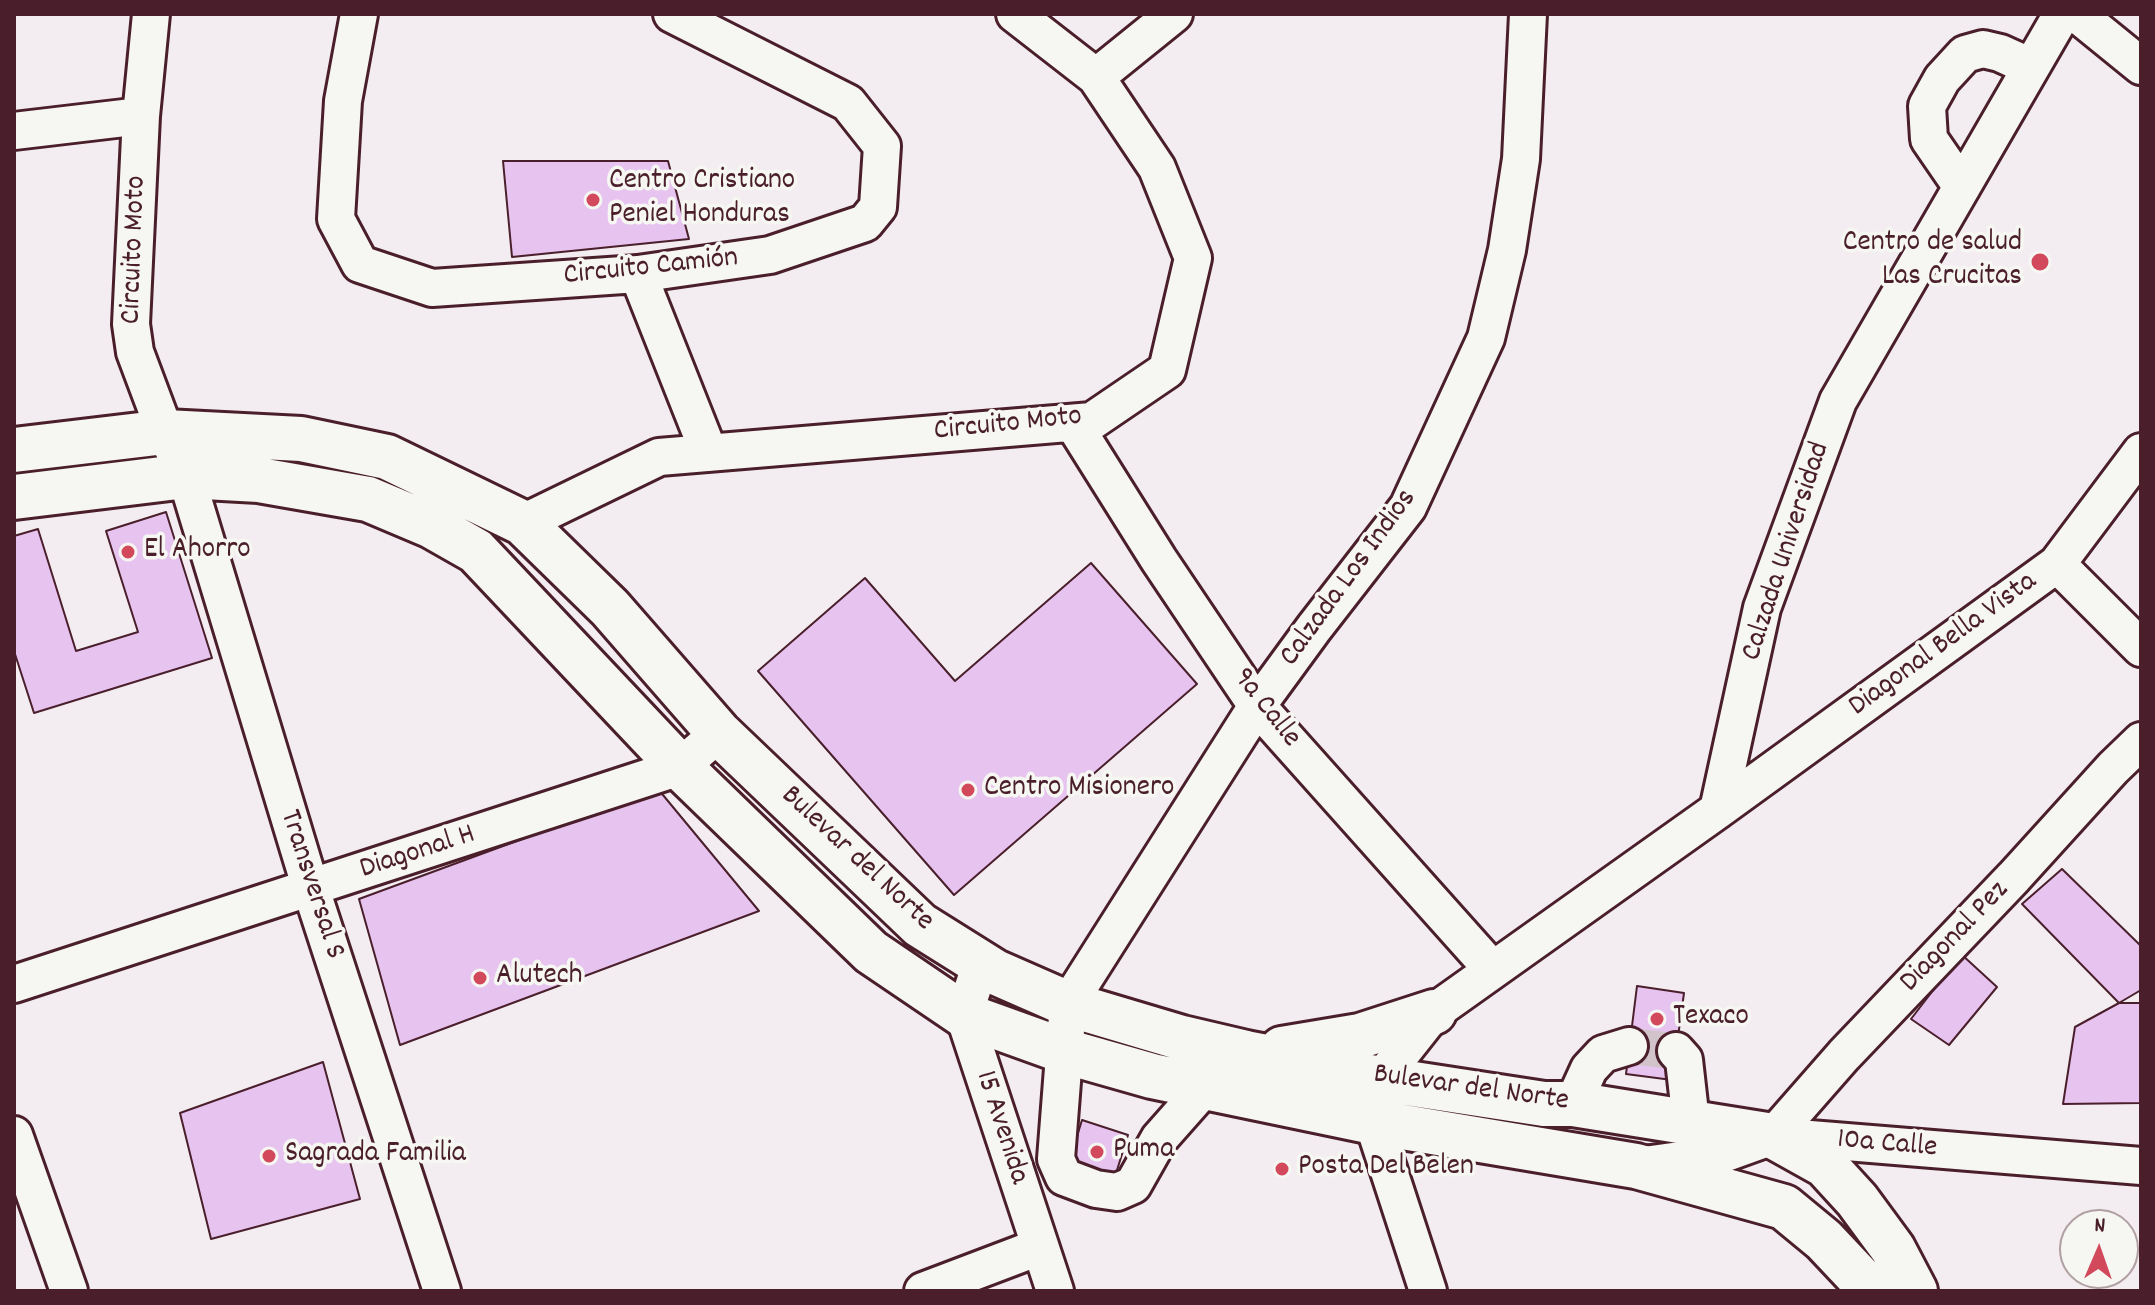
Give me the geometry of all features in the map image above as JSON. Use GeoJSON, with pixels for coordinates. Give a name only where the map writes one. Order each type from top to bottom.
{"type":"FeatureCollection","features":[{"type":"Feature","properties":{"kind":"main road","name":"Bulevar del Norte"},"geometry":{"type":"LineString","coordinates":[[14,450],[165,432],[301,439],[387,457],[523,523],[610,608],[719,733],[920,925],[995,972],[1068,1004],[1373,1122],[1636,1166],[1784,1207],[1824,1240],[1872,1291]]}},
{"type":"Feature","properties":{"kind":"main road","name":"Bulevar del Norte"},"geometry":{"type":"LineString","coordinates":[[14,497],[186,476],[259,480],[368,499],[432,526],[476,551],[680,767],[871,952],[964,1015],[1064,1051],[1152,1076],[1221,1062],[1381,1079],[1544,1104],[1573,1104],[1773,1136],[1825,1165],[1857,1200],[1893,1249],[1915,1291]]}},
{"type":"Feature","properties":{"kind":"main road"},"geometry":{"type":"LineString","coordinates":[[1221,1062],[1360,1036],[1434,1012]]}},
{"type":"Feature","properties":{"kind":"street","name":"Circuito Moto"},"geometry":{"type":"LineString","coordinates":[[151,14],[141,116],[131,324],[135,352],[165,432],[186,476]]}},
{"type":"Feature","properties":{"kind":"street","name":"Circuito Camión"},"geometry":{"type":"LineString","coordinates":[[359,14],[343,101],[336,219],[360,264],[432,288],[638,274],[770,255],[865,223],[878,207],[882,146],[848,103],[672,14]]}},
{"type":"Feature","properties":{"kind":"street","name":"Circuito Moto"},"geometry":{"type":"LineString","coordinates":[[523,523],[659,457],[1092,421],[1167,370],[1193,258],[1157,168],[1096,77],[1015,14]]}},
{"type":"Feature","properties":{"kind":"street"},"geometry":{"type":"LineString","coordinates":[[1096,77],[1174,14]]}},
{"type":"Feature","properties":{"kind":"street","name":"Calzada Los Indios"},"geometry":{"type":"LineString","coordinates":[[1221,1062],[1159,1139],[1133,1185],[1117,1192],[1096,1189],[1064,1177],[1056,1159],[1068,1004],[1257,706],[1408,507],[1486,338],[1507,250],[1521,159],[1528,14]]}},
{"type":"Feature","properties":{"kind":"street","name":"Calzada Universidad"},"geometry":{"type":"LineString","coordinates":[[1718,810],[1762,608],[1838,401],[2062,14]]}},
{"type":"Feature","properties":{"kind":"street"},"geometry":{"type":"LineString","coordinates":[[2077,14],[2141,66]]}},
{"type":"Feature","properties":{"kind":"street"},"geometry":{"type":"LineString","coordinates":[[1962,187],[1929,139],[1927,106],[1942,79],[1965,54],[1983,49],[2031,67]]}},
{"type":"Feature","properties":{"kind":"street"},"geometry":{"type":"LineString","coordinates":[[14,131],[141,116]]}},
{"type":"Feature","properties":{"kind":"street"},"geometry":{"type":"LineString","coordinates":[[638,274],[709,453]]}},
{"type":"Feature","properties":{"kind":"street","name":"9a Calle"},"geometry":{"type":"LineString","coordinates":[[1073,423],[1159,560],[1257,706],[1492,969]]}},
{"type":"Feature","properties":{"kind":"street","name":"Diagonal Bella Vista"},"geometry":{"type":"LineString","coordinates":[[1718,810],[2057,564],[2141,452]]}},
{"type":"Feature","properties":{"kind":"street","name":"Transversal S"},"geometry":{"type":"LineString","coordinates":[[186,476],[311,889],[442,1291]]}},
{"type":"Feature","properties":{"kind":"street"},"geometry":{"type":"LineString","coordinates":[[2057,564],[2141,648]]}},
{"type":"Feature","properties":{"kind":"street","name":"Diagonal H"},"geometry":{"type":"LineString","coordinates":[[14,984],[680,767],[719,733]]}},
{"type":"Feature","properties":{"kind":"street","name":"Diagonal Pez"},"geometry":{"type":"LineString","coordinates":[[1773,1136],[1844,1055],[2141,741]]}},
{"type":"Feature","properties":{"kind":"street"},"geometry":{"type":"LineString","coordinates":[[1428,1291],[1373,1122],[1381,1079],[1434,1012],[1718,810]]}},
{"type":"Feature","properties":{"kind":"street"},"geometry":{"type":"LineString","coordinates":[[964,1015],[981,963]]}},
{"type":"Feature","properties":{"kind":"street","name":"15 Avenida"},"geometry":{"type":"LineString","coordinates":[[964,1015],[1055,1291]]}},
{"type":"Feature","properties":{"kind":"street"},"geometry":{"type":"LineString","coordinates":[[1573,1104],[1589,1069],[1603,1054],[1629,1046]]}},
{"type":"Feature","properties":{"kind":"street"},"geometry":{"type":"LineString","coordinates":[[1676,1051],[1684,1060],[1691,1122]]}},
{"type":"Feature","properties":{"kind":"street"},"geometry":{"type":"LineString","coordinates":[[14,1135],[69,1291]]}},
{"type":"Feature","properties":{"kind":"street","name":"10a Calle"},"geometry":{"type":"LineString","coordinates":[[1636,1166],[1723,1154],[1773,1136],[2141,1166]]}},
{"type":"Feature","properties":{"kind":"street"},"geometry":{"type":"LineString","coordinates":[[923,1291],[1039,1247]]}},
{"type":"Feature","properties":{"kind":"building","name":"Centro Cristiano Peniel Honduras"},"geometry":{"type":"Polygon","coordinates":[[[503,161],[668,161],[689,239],[512,257],[503,161]]]}},
{"type":"Feature","properties":{"kind":"building"},"geometry":{"type":"Polygon","coordinates":[[[166,512],[212,658],[34,713],[14,651],[14,536],[38,529],[76,651],[138,632],[106,531],[166,512]]]}},
{"type":"Feature","properties":{"kind":"building","name":"Centro Misionero"},"geometry":{"type":"Polygon","coordinates":[[[1091,563],[1197,684],[954,895],[758,671],[865,578],[955,681],[1091,563]]]}},
{"type":"Feature","properties":{"kind":"building","name":"Alutech"},"geometry":{"type":"Polygon","coordinates":[[[658,789],[759,911],[400,1045],[359,899],[658,789]]]}},
{"type":"Feature","properties":{"kind":"building"},"geometry":{"type":"Polygon","coordinates":[[[2062,869],[2141,946],[2141,990],[2119,1003],[2022,904],[2062,869]]]}},
{"type":"Feature","properties":{"kind":"building"},"geometry":{"type":"Polygon","coordinates":[[[1961,954],[1997,987],[1949,1045],[1911,1019],[1961,954]]]}},
{"type":"Feature","properties":{"kind":"building","name":"Texaco"},"geometry":{"type":"Polygon","coordinates":[[[1637,986],[1684,993],[1672,1080],[1626,1074],[1637,986]]]}},
{"type":"Feature","properties":{"kind":"building"},"geometry":{"type":"Polygon","coordinates":[[[2119,1003],[2141,1003],[2141,1103],[2063,1104],[2075,1027],[2119,1003]]]}},
{"type":"Feature","properties":{"kind":"building","name":"Sagrada Familia"},"geometry":{"type":"Polygon","coordinates":[[[323,1062],[360,1199],[211,1239],[180,1113],[323,1062]]]}},
{"type":"Feature","properties":{"kind":"building","name":"Puma"},"geometry":{"type":"Polygon","coordinates":[[[1082,1120],[1128,1135],[1113,1183],[1067,1169],[1082,1120]]]}},
{"type":"Feature","properties":{"kind":"tunnel"},"geometry":{"type":"LineString","coordinates":[[1629,1046],[1676,1051]]}},
{"type":"Feature","properties":{"kind":"place","name":"Centro Cristiano Peniel Honduras"},"geometry":{"type":"Point","coordinates":[593,200]}},
{"type":"Feature","properties":{"kind":"place","name":"Centro de salud Las Crucitas"},"geometry":{"type":"Point","coordinates":[2040,262]}},
{"type":"Feature","properties":{"kind":"place","name":"El Ahorro"},"geometry":{"type":"Point","coordinates":[128,552]}},
{"type":"Feature","properties":{"kind":"place","name":"Centro Misionero"},"geometry":{"type":"Point","coordinates":[968,790]}},
{"type":"Feature","properties":{"kind":"place","name":"Alutech"},"geometry":{"type":"Point","coordinates":[480,978]}},
{"type":"Feature","properties":{"kind":"place","name":"Texaco"},"geometry":{"type":"Point","coordinates":[1657,1019]}},
{"type":"Feature","properties":{"kind":"place","name":"Puma"},"geometry":{"type":"Point","coordinates":[1097,1152]}},
{"type":"Feature","properties":{"kind":"place","name":"Sagrada Familia"},"geometry":{"type":"Point","coordinates":[269,1156]}},
{"type":"Feature","properties":{"kind":"place","name":"Posta Del Belen"},"geometry":{"type":"Point","coordinates":[1282,1169]}}]}
